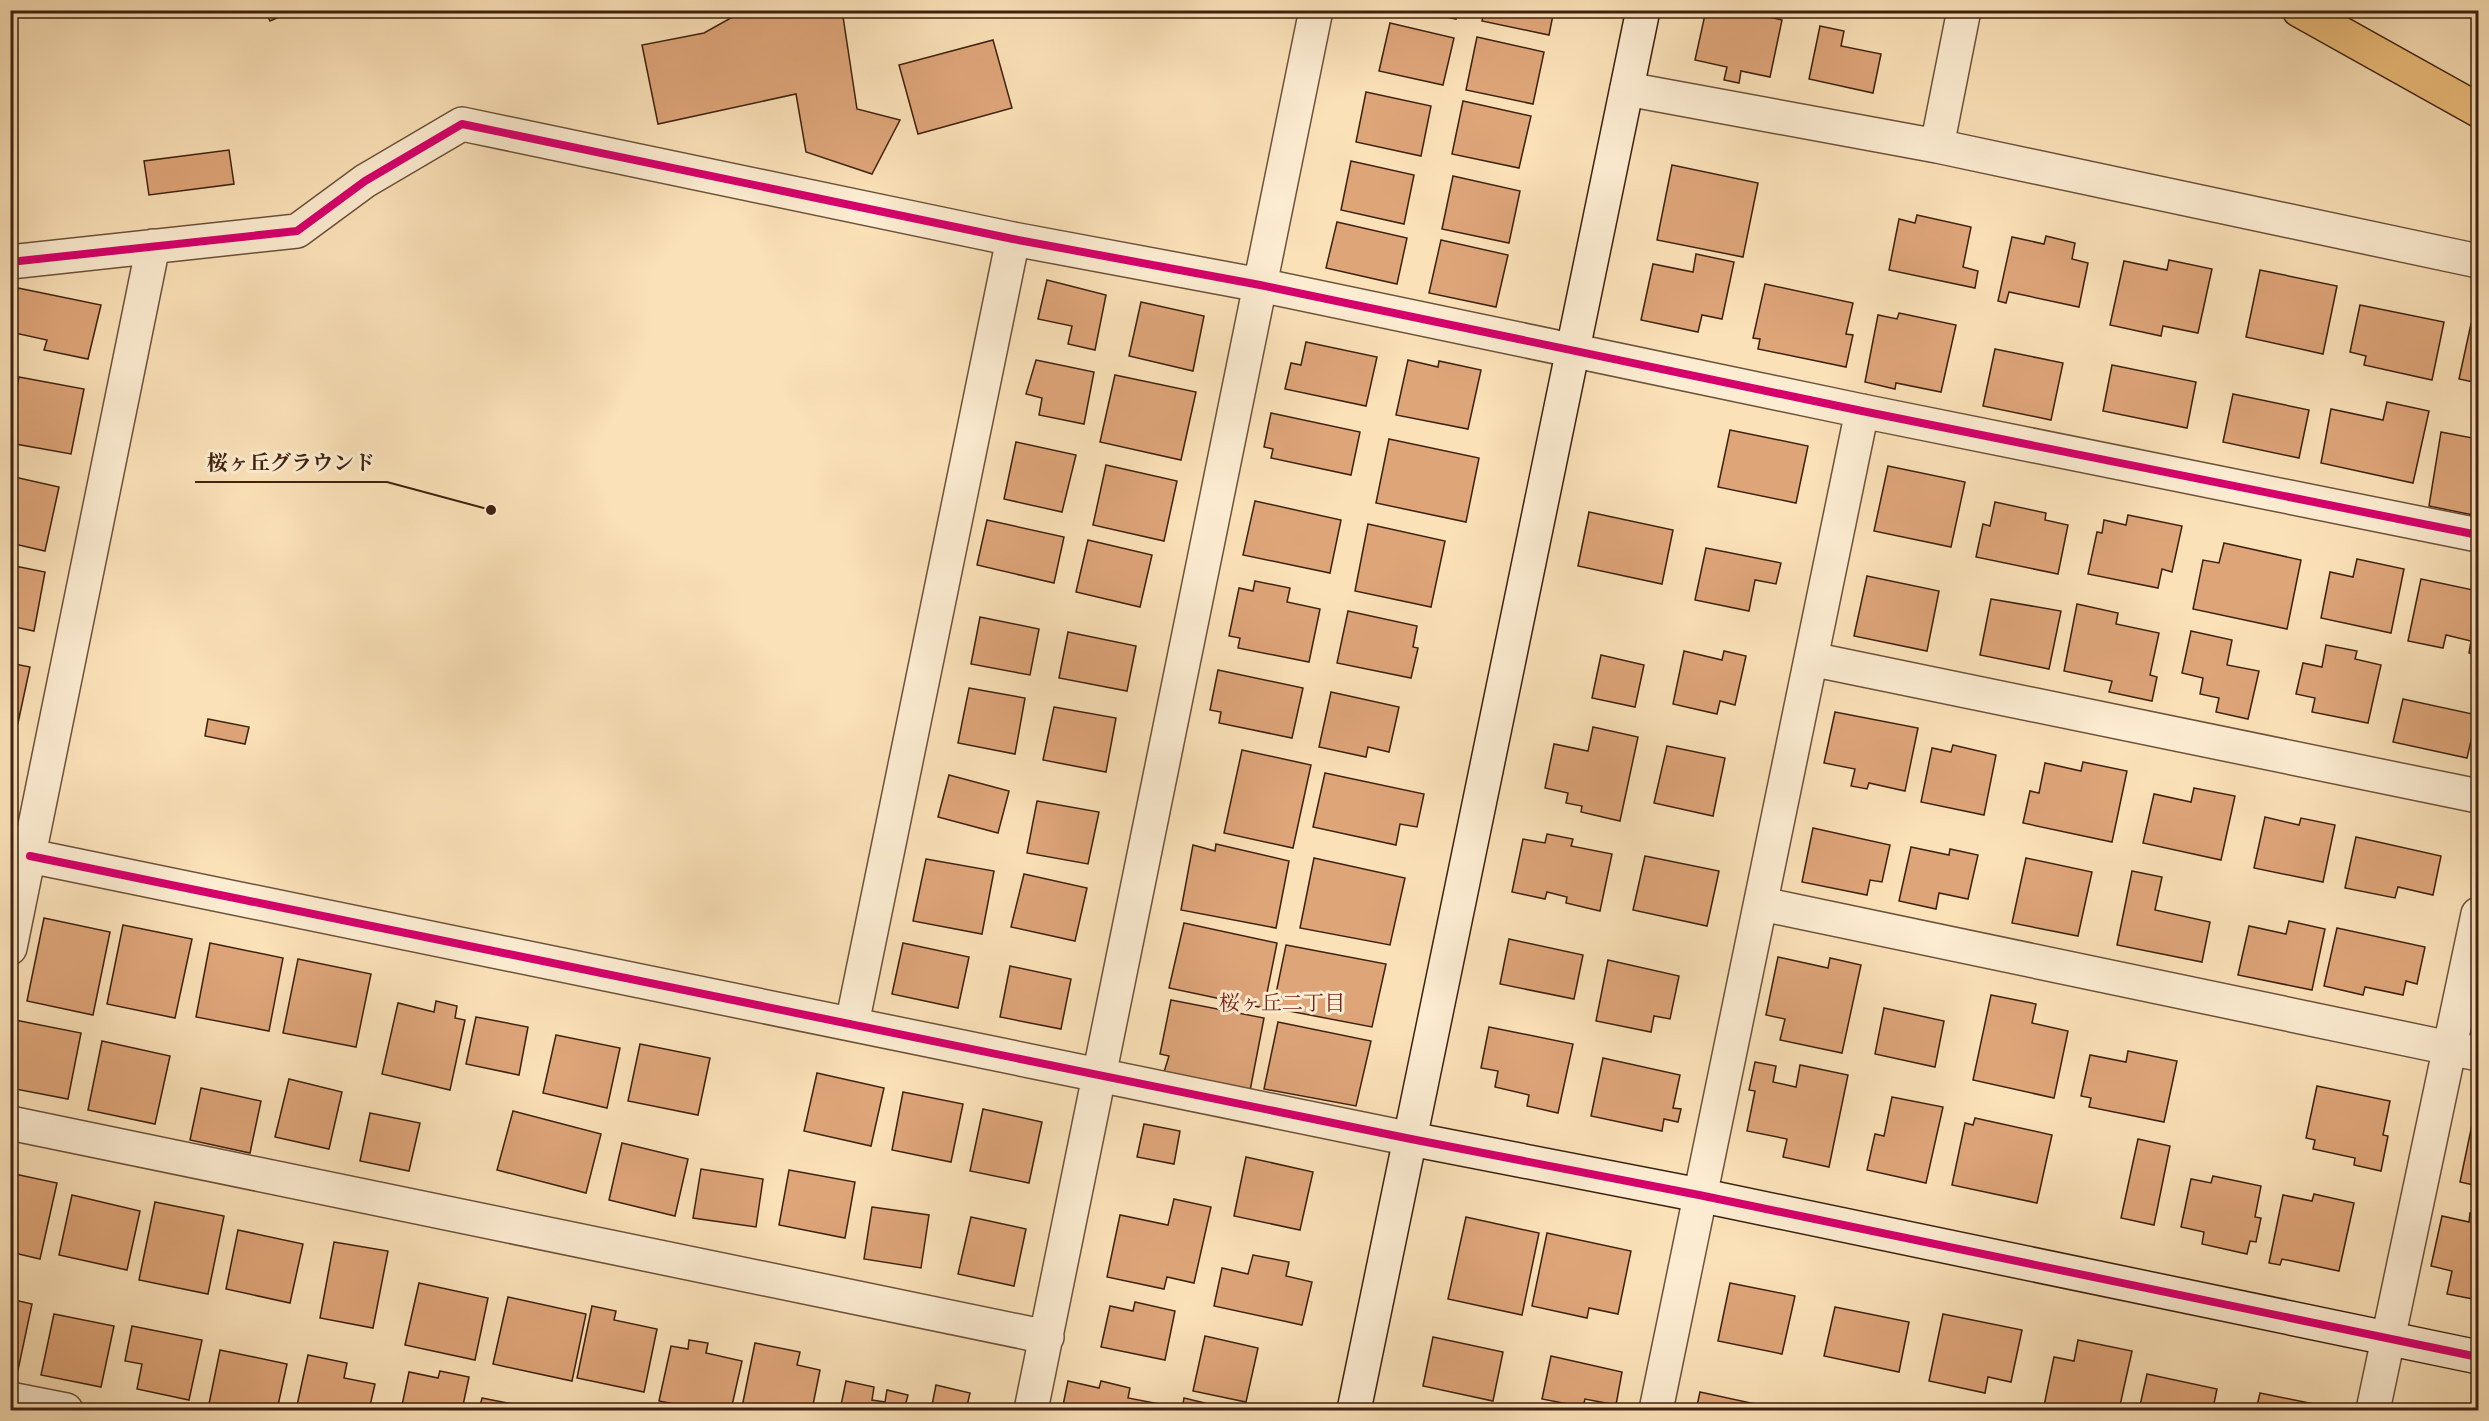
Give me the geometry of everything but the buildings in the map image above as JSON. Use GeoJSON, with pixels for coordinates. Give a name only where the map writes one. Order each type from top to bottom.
{"type":"FeatureCollection","features":[{"type":"Feature","properties":{"kind":"main road"},"geometry":{"type":"LineString","coordinates":[[2299,10],[2478,111]]}},
{"type":"Feature","properties":{"kind":"street"},"geometry":{"type":"LineString","coordinates":[[1031,1410],[1316,10]]}},
{"type":"Feature","properties":{"kind":"street"},"geometry":{"type":"LineString","coordinates":[[1354,1410],[1574,350],[1642,10]]}},
{"type":"Feature","properties":{"kind":"street"},"geometry":{"type":"LineString","coordinates":[[1937,146],[1964,10]]}},
{"type":"Feature","properties":{"kind":"street"},"geometry":{"type":"LineString","coordinates":[[1626,89],[1937,146],[2478,261]]}},
{"type":"Feature","properties":{"kind":"street"},"geometry":{"type":"LineString","coordinates":[[10,262],[297,231],[365,181],[462,124],[1013,239],[1260,285],[1862,411],[2478,534]]}},
{"type":"Feature","properties":{"kind":"street"},"geometry":{"type":"LineString","coordinates":[[852,1024],[1013,239]]}},
{"type":"Feature","properties":{"kind":"street"},"geometry":{"type":"LineString","coordinates":[[10,948],[153,246]]}},
{"type":"Feature","properties":{"kind":"street"},"geometry":{"type":"LineString","coordinates":[[1656,1410],[1862,411]]}},
{"type":"Feature","properties":{"kind":"street"},"geometry":{"type":"LineString","coordinates":[[1810,659],[2478,796]]}},
{"type":"Feature","properties":{"kind":"street"},"geometry":{"type":"LineString","coordinates":[[30,856],[1411,1139],[1699,1195],[2478,1357]]}},
{"type":"Feature","properties":{"kind":"street"},"geometry":{"type":"LineString","coordinates":[[1762,904],[2464,1051]]}},
{"type":"Feature","properties":{"kind":"street"},"geometry":{"type":"LineString","coordinates":[[2373,1410],[2388,1338],[2464,1051],[2478,914]]}},
{"type":"Feature","properties":{"kind":"street"},"geometry":{"type":"LineString","coordinates":[[10,1123],[1047,1337]]}},
{"type":"Feature","properties":{"kind":"street"},"geometry":{"type":"LineString","coordinates":[[10,1399],[66,1410]]}},
{"type":"Feature","properties":{"kind":"cycle path"},"geometry":{"type":"LineString","coordinates":[[10,262],[297,231],[365,181],[462,124],[1013,239],[1260,285],[1862,411],[2478,535]]}},
{"type":"Feature","properties":{"kind":"cycle path"},"geometry":{"type":"LineString","coordinates":[[30,856],[1411,1139],[1699,1195],[2478,1357]]}},
{"type":"Feature","properties":{"kind":"place","name":"桜ヶ丘グラウンド"},"geometry":{"type":"Point","coordinates":[491,510]}},
{"type":"Feature","properties":{"kind":"district","name":"桜ヶ丘二丁目"},"geometry":{"type":"Point","coordinates":[1282,1003]}}]}
